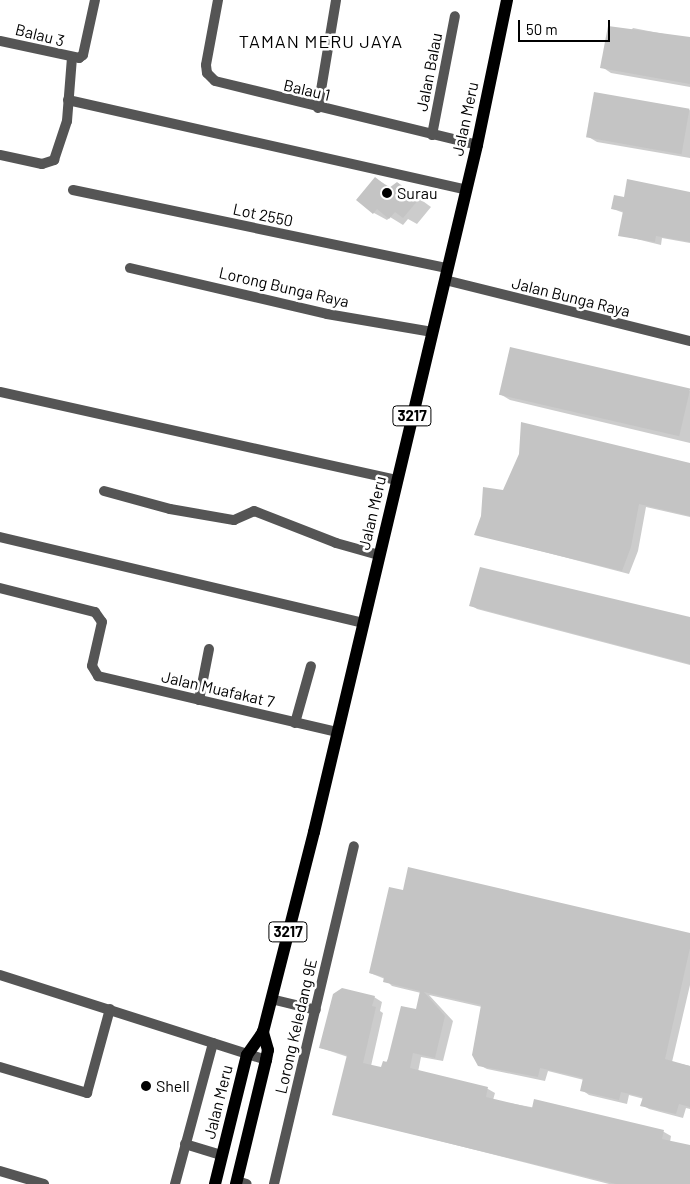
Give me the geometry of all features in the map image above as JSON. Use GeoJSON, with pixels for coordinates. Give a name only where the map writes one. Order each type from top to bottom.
{"type":"FeatureCollection","features":[{"type":"Feature","properties":{"kind":"main road","name":"Jalan Meru"},"geometry":{"type":"LineString","coordinates":[[214,1182],[247,1055],[263,1032],[337,732],[466,190],[507,0]]}},
{"type":"Feature","properties":{"kind":"main road","name":"Jalan Meru"},"geometry":{"type":"LineString","coordinates":[[240,1183],[268,1050],[263,1032]]}},
{"type":"Feature","properties":{"kind":"street"},"geometry":{"type":"LineString","coordinates":[[0,155],[42,164],[51,162],[58,155],[66,126],[72,58],[83,55],[95,0]]}},
{"type":"Feature","properties":{"kind":"street","name":"Balau 1"},"geometry":{"type":"LineString","coordinates":[[218,0],[206,65],[211,77],[224,86],[476,145]]}},
{"type":"Feature","properties":{"kind":"street"},"geometry":{"type":"LineString","coordinates":[[318,108],[336,0]]}},
{"type":"Feature","properties":{"kind":"street","name":"Jalan Balau"},"geometry":{"type":"LineString","coordinates":[[432,134],[455,16]]}},
{"type":"Feature","properties":{"kind":"street","name":"Balau 3"},"geometry":{"type":"LineString","coordinates":[[0,41],[72,58]]}},
{"type":"Feature","properties":{"kind":"street"},"geometry":{"type":"LineString","coordinates":[[68,100],[466,190]]}},
{"type":"Feature","properties":{"kind":"street","name":"Lot 2550"},"geometry":{"type":"LineString","coordinates":[[73,190],[446,274]]}},
{"type":"Feature","properties":{"kind":"street","name":"Lorong Bunga Raya"},"geometry":{"type":"LineString","coordinates":[[130,268],[327,314],[432,332]]}},
{"type":"Feature","properties":{"kind":"street","name":"Jalan Bunga Raya"},"geometry":{"type":"LineString","coordinates":[[446,274],[690,341]]}},
{"type":"Feature","properties":{"kind":"street"},"geometry":{"type":"LineString","coordinates":[[0,392],[397,480]]}},
{"type":"Feature","properties":{"kind":"street"},"geometry":{"type":"LineString","coordinates":[[104,491],[170,510],[234,520],[254,511],[336,543],[379,554]]}},
{"type":"Feature","properties":{"kind":"street"},"geometry":{"type":"LineString","coordinates":[[0,538],[363,623]]}},
{"type":"Feature","properties":{"kind":"street","name":"Jalan Muafakat 7"},"geometry":{"type":"LineString","coordinates":[[0,588],[95,612],[102,628],[93,672],[105,678],[337,732]]}},
{"type":"Feature","properties":{"kind":"street"},"geometry":{"type":"LineString","coordinates":[[199,700],[209,649]]}},
{"type":"Feature","properties":{"kind":"street"},"geometry":{"type":"LineString","coordinates":[[295,723],[310,666]]}},
{"type":"Feature","properties":{"kind":"street","name":"Lorong Keledang 9E"},"geometry":{"type":"LineString","coordinates":[[274,1184],[354,846]]}},
{"type":"Feature","properties":{"kind":"street"},"geometry":{"type":"LineString","coordinates":[[0,975],[110,1008],[266,1060]]}},
{"type":"Feature","properties":{"kind":"street"},"geometry":{"type":"LineString","coordinates":[[271,999],[316,1010]]}},
{"type":"Feature","properties":{"kind":"street"},"geometry":{"type":"LineString","coordinates":[[0,1066],[87,1093],[110,1008]]}},
{"type":"Feature","properties":{"kind":"street"},"geometry":{"type":"LineString","coordinates":[[175,1184],[213,1043]]}},
{"type":"Feature","properties":{"kind":"street"},"geometry":{"type":"LineString","coordinates":[[185,1144],[222,1155]]}},
{"type":"Feature","properties":{"kind":"street"},"geometry":{"type":"LineString","coordinates":[[0,1171],[44,1184]]}},
{"type":"Feature","properties":{"kind":"building"},"geometry":{"type":"Polygon","coordinates":[[[608,26],[690,37],[690,84],[600,68],[608,26]]]}},
{"type":"Feature","properties":{"kind":"building"},"geometry":{"type":"Polygon","coordinates":[[[594,92],[690,109],[682,154],[586,137],[594,92]]]}},
{"type":"Feature","properties":{"kind":"building","name":"Surau"},"geometry":{"type":"Polygon","coordinates":[[[375,177],[389,188],[397,182],[419,199],[403,218],[395,212],[389,219],[377,209],[373,214],[356,200],[375,177]]]}},
{"type":"Feature","properties":{"kind":"building"},"geometry":{"type":"Polygon","coordinates":[[[627,179],[690,192],[690,242],[656,236],[655,242],[618,236],[623,211],[611,209],[614,195],[624,197],[627,179]]]}},
{"type":"Feature","properties":{"kind":"building"},"geometry":{"type":"Polygon","coordinates":[[[510,347],[690,389],[679,436],[499,395],[510,347]]]}},
{"type":"Feature","properties":{"kind":"building"},"geometry":{"type":"Polygon","coordinates":[[[521,422],[690,463],[690,516],[639,504],[631,547],[622,571],[474,535],[481,516],[483,487],[503,490],[519,454],[521,422]]]}},
{"type":"Feature","properties":{"kind":"building"},"geometry":{"type":"Polygon","coordinates":[[[480,567],[690,617],[690,664],[469,606],[480,567]]]}},
{"type":"Feature","properties":{"kind":"building"},"geometry":{"type":"Polygon","coordinates":[[[408,867],[690,933],[690,948],[665,1059],[690,1066],[690,1107],[679,1104],[676,1114],[640,1106],[643,1097],[621,1092],[619,1100],[580,1091],[583,1078],[540,1068],[538,1077],[478,1066],[472,1055],[481,1005],[424,992],[445,1016],[435,1058],[413,1053],[410,1068],[488,1087],[486,1097],[532,1108],[534,1099],[664,1130],[662,1139],[690,1145],[690,1184],[616,1184],[332,1115],[347,1055],[319,1048],[333,994],[342,988],[375,996],[372,1006],[376,1007],[363,1063],[381,1067],[383,1061],[387,1062],[401,1006],[416,1009],[420,991],[383,982],[384,977],[369,973],[389,887],[403,890],[408,867]]]}},
{"type":"Feature","properties":{"kind":"place","name":"Surau"},"geometry":{"type":"Point","coordinates":[387,193]}},
{"type":"Feature","properties":{"kind":"place","name":"Shell"},"geometry":{"type":"Point","coordinates":[146,1086]}},
{"type":"Feature","properties":{"kind":"district","name":"TAMAN MERU JAYA"},"geometry":{"type":"Point","coordinates":[321,41]}}]}
